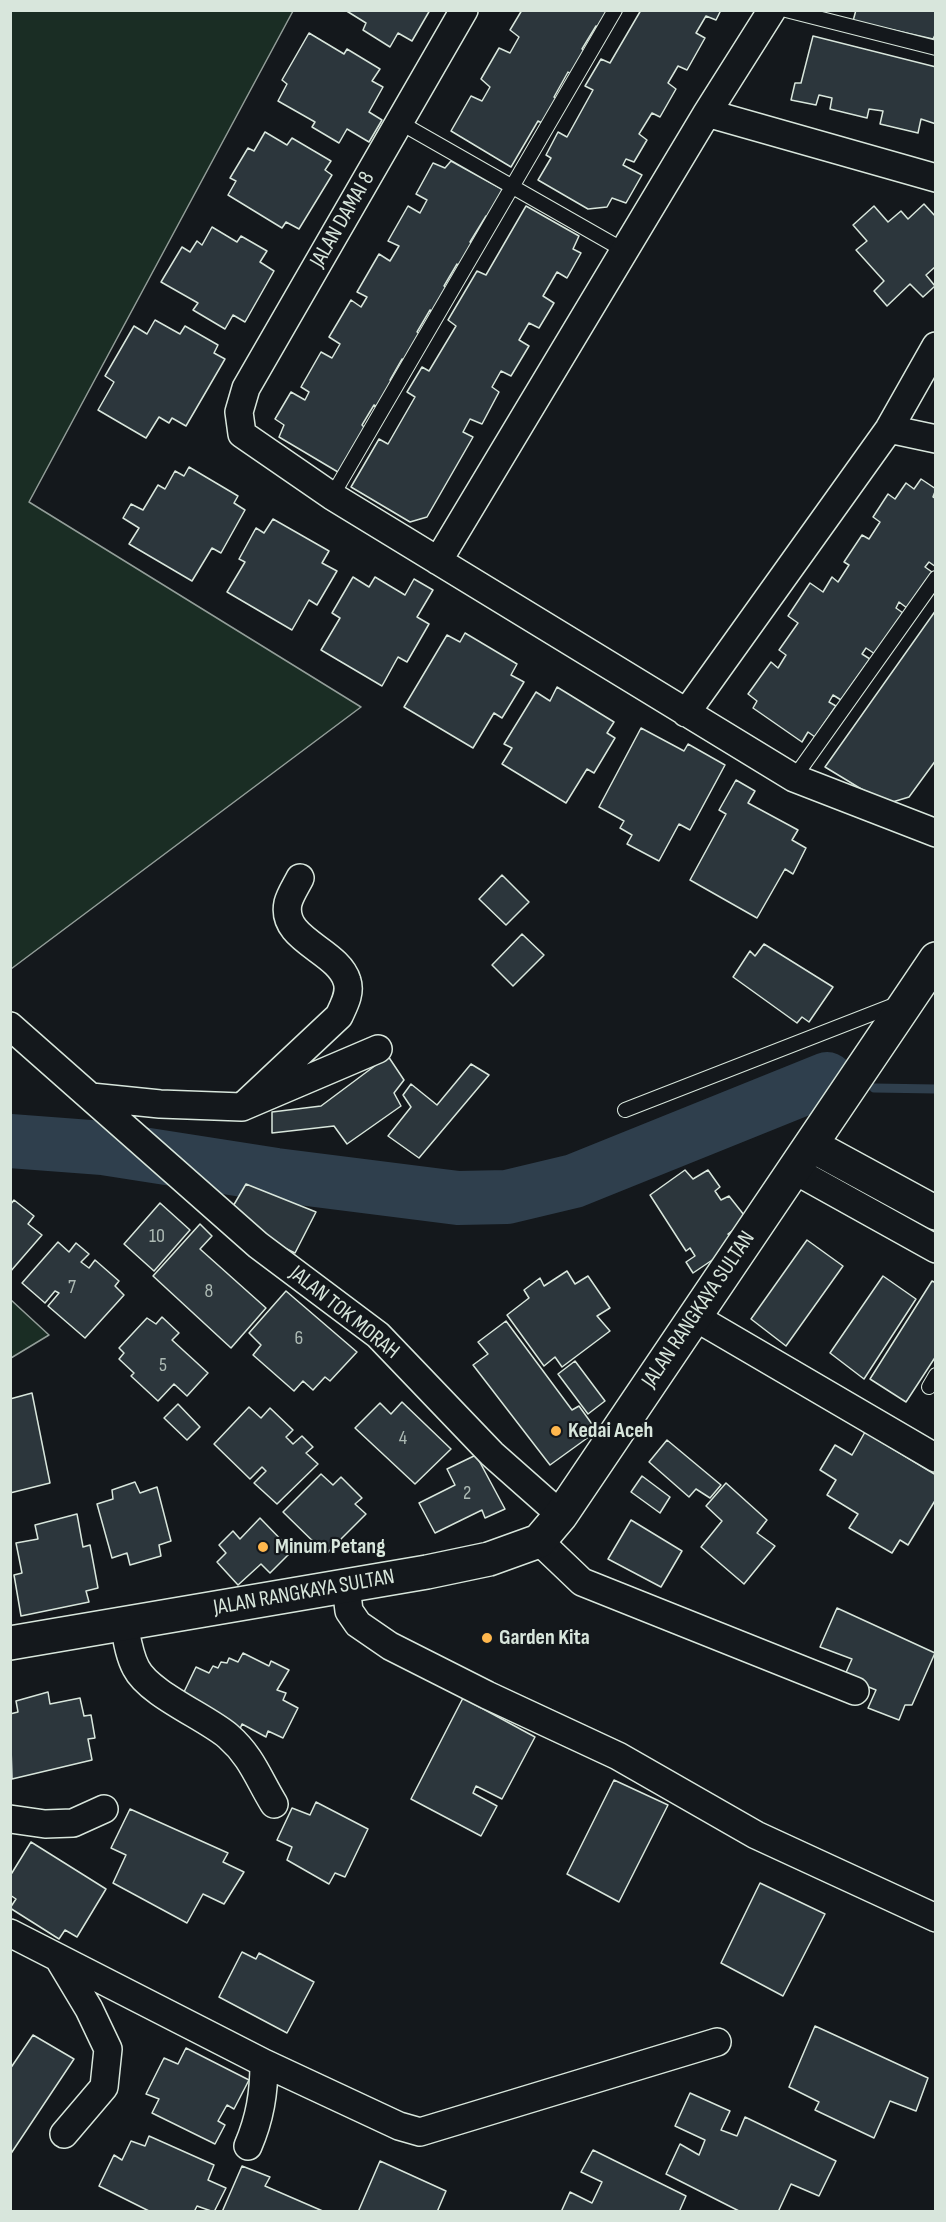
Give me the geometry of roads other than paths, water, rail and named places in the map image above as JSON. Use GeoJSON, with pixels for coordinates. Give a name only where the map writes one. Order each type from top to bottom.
{"type":"FeatureCollection","features":[{"type":"Feature","properties":{"kind":"street","name":"JALAN DAMAI 8"},"geometry":{"type":"LineString","coordinates":[[332,496],[242,434],[239,412],[246,388],[464,10]]}},
{"type":"Feature","properties":{"kind":"street"},"geometry":{"type":"LineString","coordinates":[[438,561],[707,113],[772,10]]}},
{"type":"Feature","properties":{"kind":"street"},"geometry":{"type":"LineString","coordinates":[[707,113],[936,178]]}},
{"type":"Feature","properties":{"kind":"street"},"geometry":{"type":"LineString","coordinates":[[686,713],[890,429],[936,346]]}},
{"type":"Feature","properties":{"kind":"street"},"geometry":{"type":"LineString","coordinates":[[890,429],[936,440]]}},
{"type":"Feature","properties":{"kind":"street"},"geometry":{"type":"LineString","coordinates":[[332,496],[794,778],[932,826]]}},
{"type":"Feature","properties":{"kind":"street"},"geometry":{"type":"LineString","coordinates":[[242,1107],[339,1016],[347,998],[347,980],[334,963],[299,935],[288,922],[288,903],[300,878]]}},
{"type":"Feature","properties":{"kind":"street","name":"JALAN RANGKAYA SULTAN"},"geometry":{"type":"LineString","coordinates":[[10,1643],[346,1586],[489,1559],[539,1541],[561,1515],[936,959]]}},
{"type":"Feature","properties":{"kind":"street"},"geometry":{"type":"LineString","coordinates":[[10,1026],[91,1097],[160,1104],[242,1107],[378,1049]]}},
{"type":"Feature","properties":{"kind":"street","name":"JALAN TOK MORAH"},"geometry":{"type":"LineString","coordinates":[[91,1097],[258,1245],[378,1335],[484,1445],[561,1515]]}},
{"type":"Feature","properties":{"kind":"street"},"geometry":{"type":"LineString","coordinates":[[803,1157],[936,1213]]}},
{"type":"Feature","properties":{"kind":"street"},"geometry":{"type":"LineString","coordinates":[[803,1157],[936,1249]]}},
{"type":"Feature","properties":{"kind":"street"},"geometry":{"type":"LineString","coordinates":[[694,1317],[936,1458]]}},
{"type":"Feature","properties":{"kind":"street"},"geometry":{"type":"LineString","coordinates":[[539,1541],[582,1582],[855,1691]]}},
{"type":"Feature","properties":{"kind":"street"},"geometry":{"type":"LineString","coordinates":[[346,1586],[349,1611],[358,1624],[390,1646],[487,1695],[618,1756],[756,1835],[936,1918]]}},
{"type":"Feature","properties":{"kind":"street"},"geometry":{"type":"LineString","coordinates":[[124,1624],[137,1671],[158,1691],[227,1735],[250,1757],[274,1804]]}},
{"type":"Feature","properties":{"kind":"street"},"geometry":{"type":"LineString","coordinates":[[10,1819],[45,1824],[74,1823],[104,1809]]}},
{"type":"Feature","properties":{"kind":"street"},"geometry":{"type":"LineString","coordinates":[[10,1933],[264,2063],[399,2126],[420,2132],[717,2042]]}},
{"type":"Feature","properties":{"kind":"street"},"geometry":{"type":"LineString","coordinates":[[59,1959],[89,2009],[108,2049],[104,2087],[64,2134]]}},
{"type":"Feature","properties":{"kind":"street"},"geometry":{"type":"LineString","coordinates":[[248,2146],[257,2125],[264,2090],[264,2063]]}},
{"type":"Feature","properties":{"kind":"lane"},"geometry":{"type":"LineString","coordinates":[[332,496],[615,10]]}},
{"type":"Feature","properties":{"kind":"lane"},"geometry":{"type":"LineString","coordinates":[[786,10],[936,48]]}},
{"type":"Feature","properties":{"kind":"lane"},"geometry":{"type":"LineString","coordinates":[[399,122],[625,251]]}},
{"type":"Feature","properties":{"kind":"lane"},"geometry":{"type":"LineString","coordinates":[[794,778],[936,578]]}},
{"type":"Feature","properties":{"kind":"lane"},"geometry":{"type":"LineString","coordinates":[[625,1110],[908,999]]}},
{"type":"Feature","properties":{"kind":"waterway"},"geometry":{"type":"LineString","coordinates":[[10,1141],[103,1148],[276,1175],[458,1198],[507,1197],[574,1181],[827,1079]]}},
{"type":"Feature","properties":{"kind":"waterway"},"geometry":{"type":"LineString","coordinates":[[874,1088],[936,1089]]}},
{"type":"Feature","properties":{"kind":"place","name":"Kedai Aceh"},"geometry":{"type":"Point","coordinates":[556,1431]}},
{"type":"Feature","properties":{"kind":"place","name":"Minum Petang"},"geometry":{"type":"Point","coordinates":[263,1547]}},
{"type":"Feature","properties":{"kind":"place","name":"Garden Kita"},"geometry":{"type":"Point","coordinates":[487,1638]}}]}
